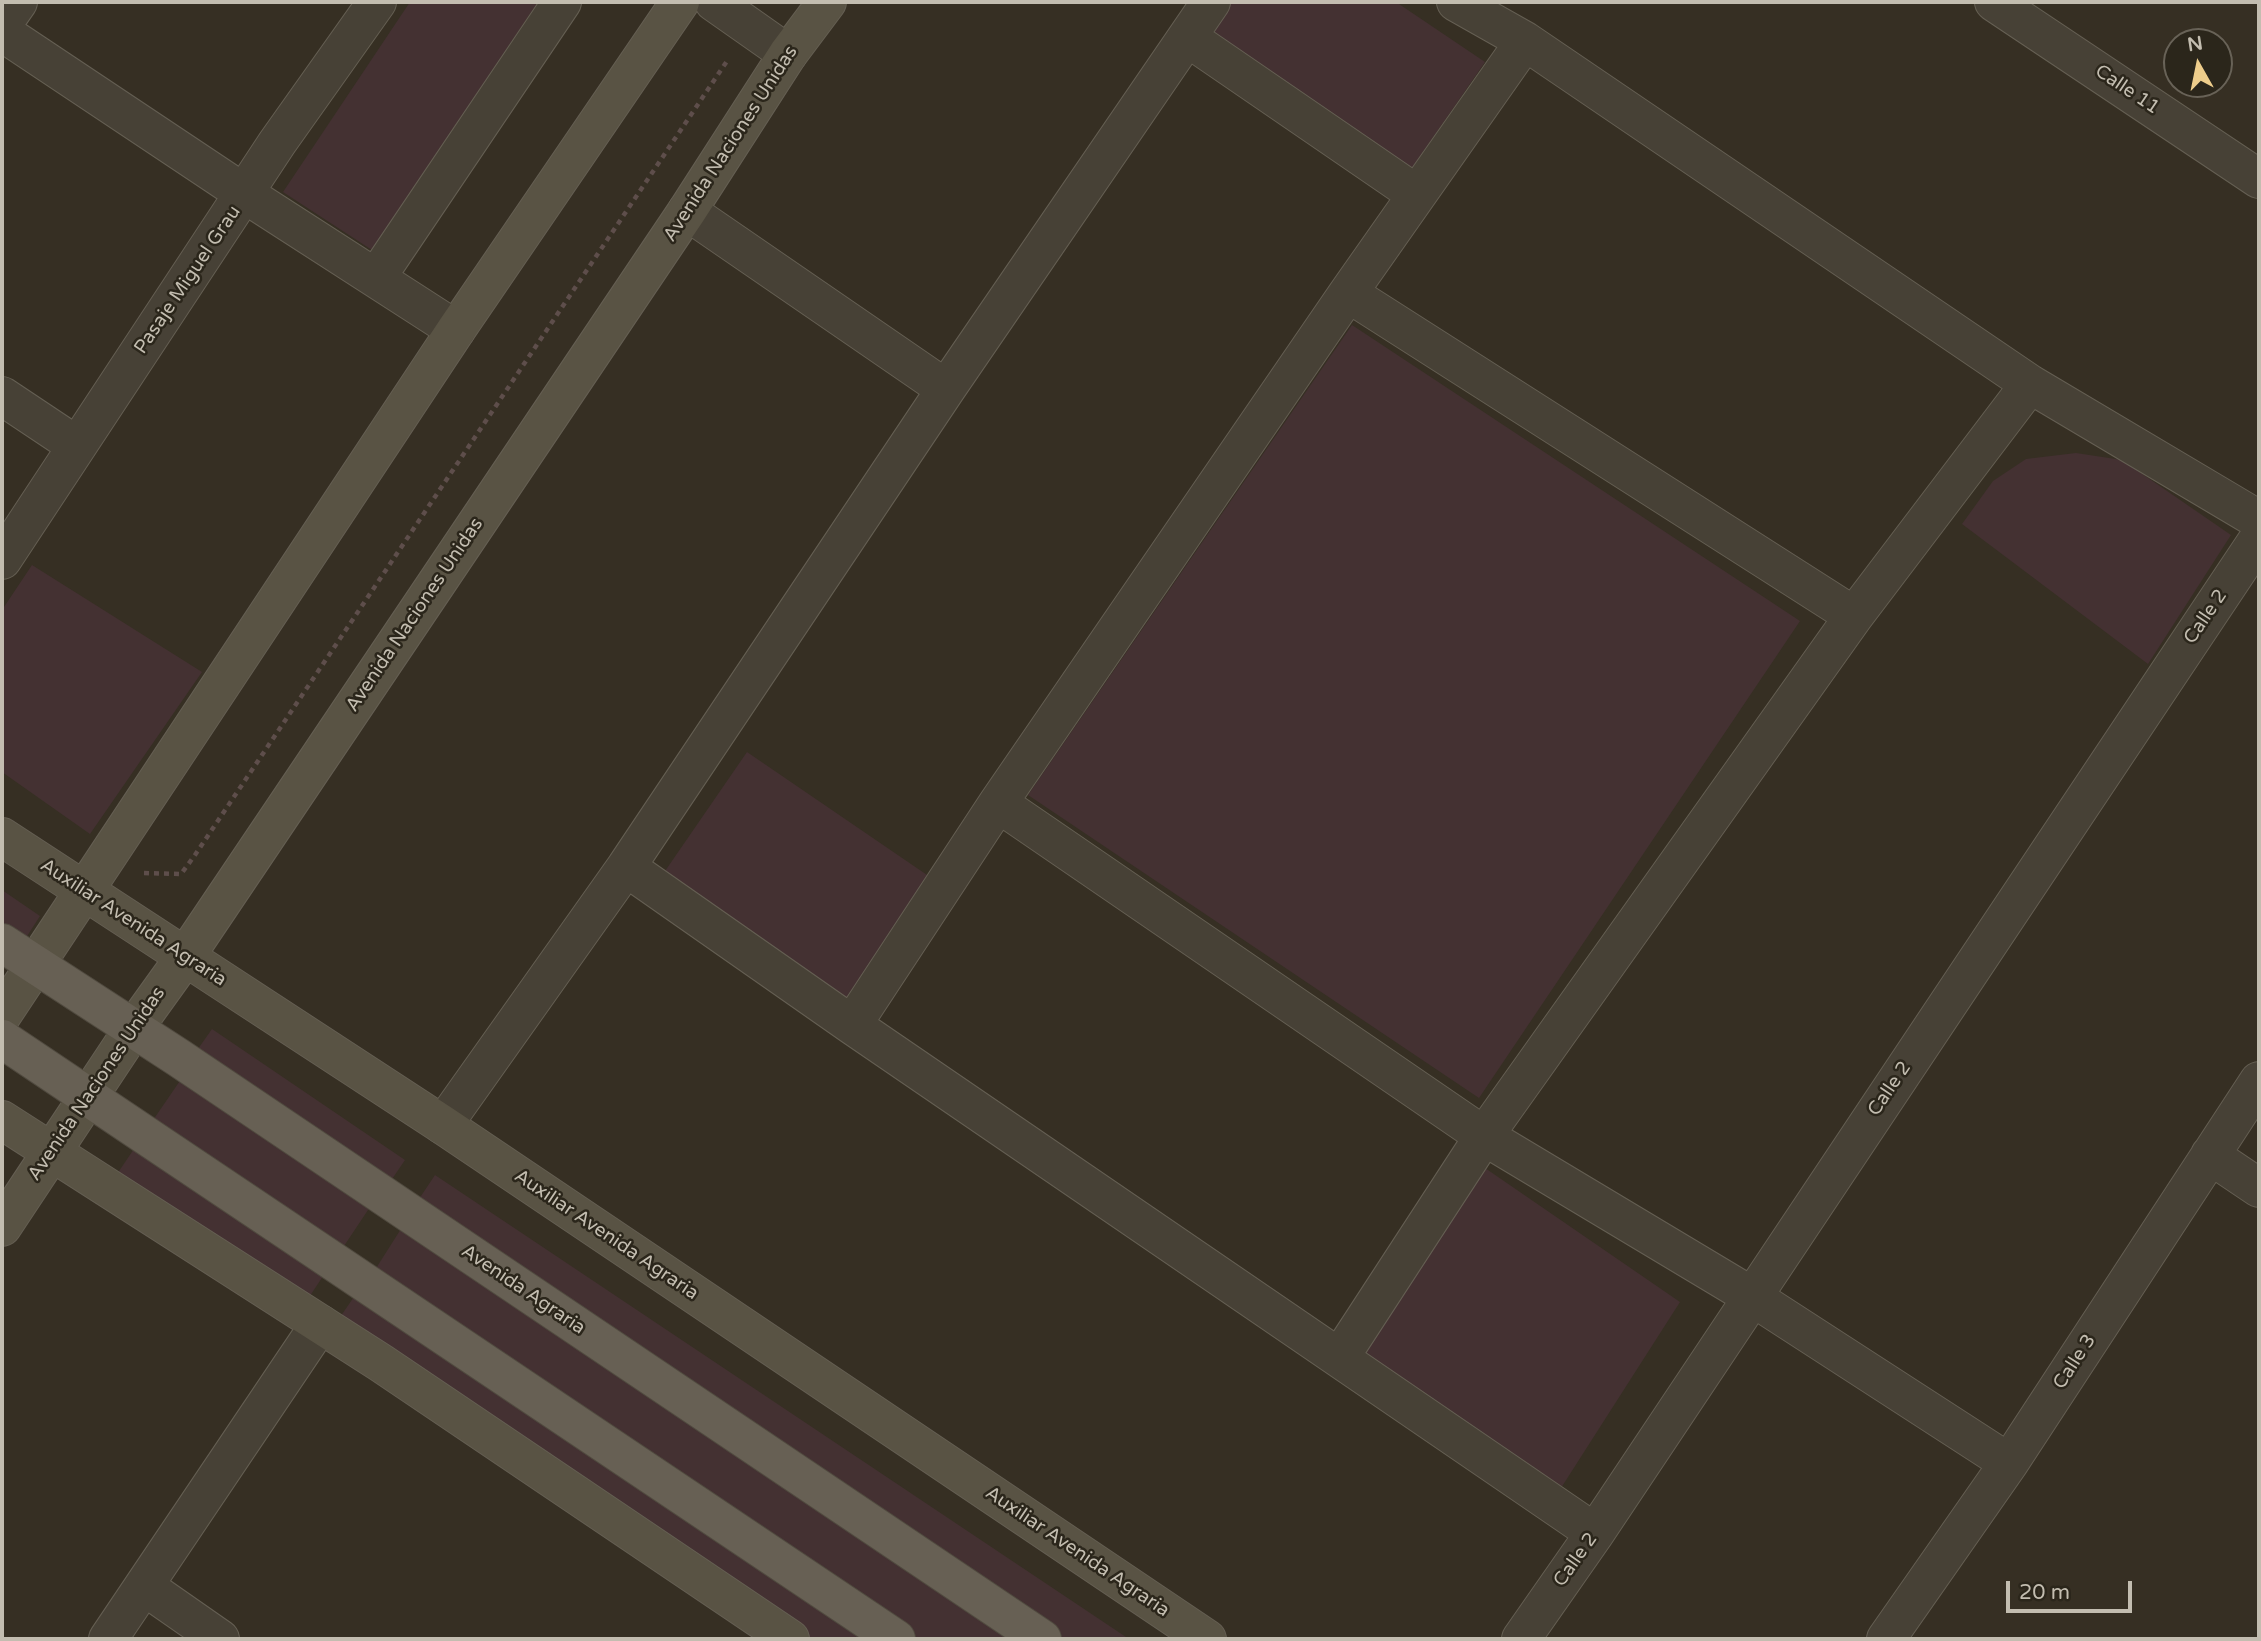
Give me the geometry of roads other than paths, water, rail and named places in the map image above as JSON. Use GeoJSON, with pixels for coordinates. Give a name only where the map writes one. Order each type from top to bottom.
{"type":"FeatureCollection","features":[{"type":"Feature","properties":{"kind":"main road"},"geometry":{"type":"LineString","coordinates":[[2,1015],[456,330],[680,2]]}},
{"type":"Feature","properties":{"kind":"main road","name":"Avenida Naciones Unidas"},"geometry":{"type":"LineString","coordinates":[[2,1227],[687,211],[788,54],[827,2]]}},
{"type":"Feature","properties":{"kind":"main road","name":"Auxiliar Avenida Agraria"},"geometry":{"type":"LineString","coordinates":[[2,838],[93,881],[185,957],[443,1125],[1207,1639]]}},
{"type":"Feature","properties":{"kind":"main road","name":"Avenida Agraria"},"geometry":{"type":"LineString","coordinates":[[2,943],[134,1028],[1042,1639]]}},
{"type":"Feature","properties":{"kind":"main road"},"geometry":{"type":"LineString","coordinates":[[2,1039],[896,1639]]}},
{"type":"Feature","properties":{"kind":"main road"},"geometry":{"type":"LineString","coordinates":[[2,1120],[381,1363],[790,1639]]}},
{"type":"Feature","properties":{"kind":"street"},"geometry":{"type":"LineString","coordinates":[[2,25],[18,2]]}},
{"type":"Feature","properties":{"kind":"street","name":"Pasaje Miguel Grau"},"geometry":{"type":"LineString","coordinates":[[2,560],[278,143],[377,2]]}},
{"type":"Feature","properties":{"kind":"street"},"geometry":{"type":"LineString","coordinates":[[376,278],[562,2]]}},
{"type":"Feature","properties":{"kind":"street"},"geometry":{"type":"LineString","coordinates":[[714,2],[788,54]]}},
{"type":"Feature","properties":{"kind":"street"},"geometry":{"type":"LineString","coordinates":[[443,1125],[626,867],[946,390],[1211,2]]}},
{"type":"Feature","properties":{"kind":"street"},"geometry":{"type":"LineString","coordinates":[[1456,2],[1525,41],[2030,384],[2259,520]]}},
{"type":"Feature","properties":{"kind":"street","name":"Calle 11"},"geometry":{"type":"LineString","coordinates":[[1994,2],[2259,179]]}},
{"type":"Feature","properties":{"kind":"street"},"geometry":{"type":"LineString","coordinates":[[2,32],[456,330]]}},
{"type":"Feature","properties":{"kind":"street"},"geometry":{"type":"LineString","coordinates":[[1187,37],[1416,194]]}},
{"type":"Feature","properties":{"kind":"street"},"geometry":{"type":"LineString","coordinates":[[852,1025],[998,803],[1416,194],[1525,41]]}},
{"type":"Feature","properties":{"kind":"street"},"geometry":{"type":"LineString","coordinates":[[687,211],[946,390]]}},
{"type":"Feature","properties":{"kind":"street"},"geometry":{"type":"LineString","coordinates":[[1348,293],[1854,616]]}},
{"type":"Feature","properties":{"kind":"street"},"geometry":{"type":"LineString","coordinates":[[1340,1357],[1484,1136],[1854,616],[2030,384]]}},
{"type":"Feature","properties":{"kind":"street"},"geometry":{"type":"LineString","coordinates":[[2,396],[77,446]]}},
{"type":"Feature","properties":{"kind":"street","name":"Calle 2"},"geometry":{"type":"LineString","coordinates":[[1521,1639],[1595,1533],[2259,538]]}},
{"type":"Feature","properties":{"kind":"street"},"geometry":{"type":"LineString","coordinates":[[998,803],[1484,1136],[1751,1296],[2009,1463]]}},
{"type":"Feature","properties":{"kind":"street"},"geometry":{"type":"LineString","coordinates":[[626,867],[852,1025],[1595,1533]]}},
{"type":"Feature","properties":{"kind":"street","name":"Calle 3"},"geometry":{"type":"LineString","coordinates":[[1886,1639],[2009,1463],[2259,1081]]}},
{"type":"Feature","properties":{"kind":"street"},"geometry":{"type":"LineString","coordinates":[[2210,1155],[2259,1188]]}},
{"type":"Feature","properties":{"kind":"street"},"geometry":{"type":"LineString","coordinates":[[108,1639],[320,1324]]}},
{"type":"Feature","properties":{"kind":"street"},"geometry":{"type":"LineString","coordinates":[[144,1586],[220,1639]]}}]}
